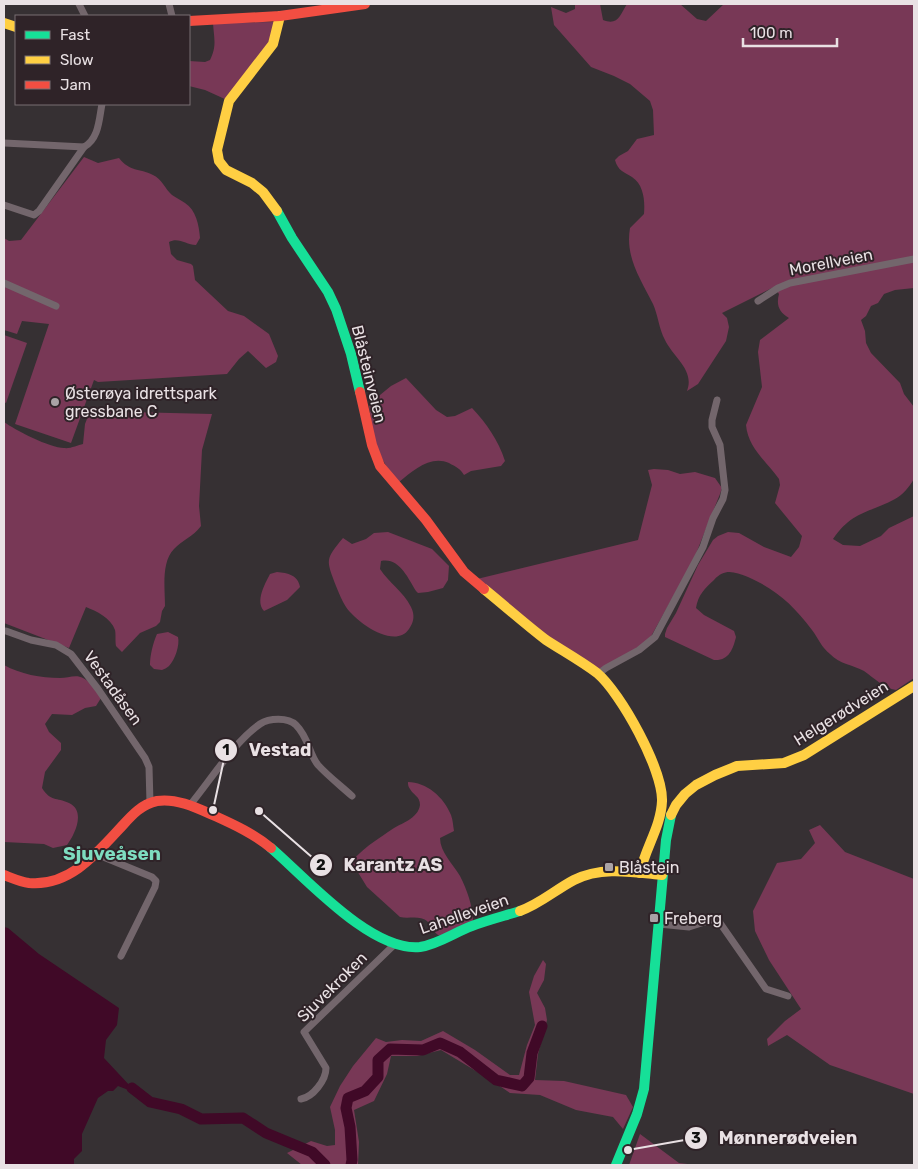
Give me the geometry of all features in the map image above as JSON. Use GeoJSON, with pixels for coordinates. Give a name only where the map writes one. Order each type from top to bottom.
{"type":"FeatureCollection","features":[{"type":"Feature","properties":{"kind":"street"},"geometry":{"type":"LineString","coordinates":[[190,21],[280,16],[365,4]]}},
{"type":"Feature","properties":{"kind":"street","name":"Blåsteinveien"},"geometry":{"type":"LineString","coordinates":[[280,16],[273,44],[229,101],[217,150],[219,161],[226,170],[252,183],[273,204],[292,238],[328,292],[336,309],[351,354],[372,445],[380,466],[426,520],[464,572],[545,639],[598,674],[627,712],[652,760],[660,783],[662,803],[659,822],[642,862],[640,873]]}},
{"type":"Feature","properties":{"kind":"street"},"geometry":{"type":"LineString","coordinates":[[4,206],[34,215],[39,211],[84,147],[89,144],[97,129],[102,105]]}},
{"type":"Feature","properties":{"kind":"street"},"geometry":{"type":"LineString","coordinates":[[4,144],[84,147]]}},
{"type":"Feature","properties":{"kind":"street","name":"Morellveien"},"geometry":{"type":"LineString","coordinates":[[758,301],[778,288],[790,283],[914,259]]}},
{"type":"Feature","properties":{"kind":"street"},"geometry":{"type":"LineString","coordinates":[[4,283],[56,306]]}},
{"type":"Feature","properties":{"kind":"street"},"geometry":{"type":"LineString","coordinates":[[598,674],[639,650],[655,637],[703,547],[713,518],[723,499],[724,490],[720,444],[712,427],[717,400]]}},
{"type":"Feature","properties":{"kind":"street","name":"Vestadåsen"},"geometry":{"type":"LineString","coordinates":[[6,631],[31,640],[56,645],[71,654],[103,695],[145,758],[149,767],[150,803]]}},
{"type":"Feature","properties":{"kind":"street","name":"Helgerødveien"},"geometry":{"type":"LineString","coordinates":[[616,1165],[644,1089],[662,875],[666,840],[671,816],[676,805],[690,790],[732,767],[784,762],[804,755],[914,686]]}},
{"type":"Feature","properties":{"kind":"street"},"geometry":{"type":"LineString","coordinates":[[190,806],[240,743],[261,723],[270,720],[294,723],[308,743],[317,764],[352,796]]}},
{"type":"Feature","properties":{"kind":"street","name":"Lahelleveien"},"geometry":{"type":"LineString","coordinates":[[150,803],[169,801],[190,806],[236,825],[258,838],[373,934],[396,944],[416,946],[434,943],[475,924],[520,912],[586,875],[617,871],[662,875]]}},
{"type":"Feature","properties":{"kind":"street"},"geometry":{"type":"LineString","coordinates":[[4,875],[24,882],[42,884],[52,882],[75,870],[96,854],[142,807],[150,803]]}},
{"type":"Feature","properties":{"kind":"street"},"geometry":{"type":"LineString","coordinates":[[96,854],[152,876],[156,881],[155,887],[121,956]]}},
{"type":"Feature","properties":{"kind":"street"},"geometry":{"type":"LineString","coordinates":[[659,924],[689,927],[714,919],[720,923],[766,989],[788,996]]}},
{"type":"Feature","properties":{"kind":"street","name":"Sjuvekroken"},"geometry":{"type":"LineString","coordinates":[[301,1099],[306,1098],[323,1082],[326,1074],[326,1068],[304,1032],[396,944]]}},
{"type":"Feature","properties":{"kind":"shaded area"},"geometry":{"type":"Polygon","coordinates":[[[575,4],[600,4],[603,20],[612,22],[618,18],[627,4],[680,4],[697,19],[706,21],[724,4],[914,4],[914,288],[895,290],[884,294],[878,303],[871,306],[866,316],[861,320],[865,331],[866,343],[871,353],[900,383],[904,394],[914,407],[914,479],[901,495],[854,518],[833,539],[843,545],[860,546],[881,536],[889,528],[914,516],[914,678],[896,690],[883,685],[864,671],[834,657],[825,649],[805,621],[791,606],[768,587],[748,577],[730,572],[718,576],[705,589],[700,596],[696,608],[704,615],[734,631],[735,641],[732,650],[727,656],[723,659],[714,660],[665,637],[667,628],[698,565],[713,540],[718,536],[728,532],[739,533],[764,547],[791,557],[799,547],[802,536],[775,503],[780,485],[779,479],[754,448],[746,425],[762,387],[758,352],[760,340],[789,318],[779,308],[779,294],[774,287],[722,313],[727,318],[729,327],[726,341],[698,384],[687,391],[689,383],[686,370],[665,340],[653,304],[632,258],[629,239],[630,228],[644,214],[643,194],[636,180],[620,169],[615,160],[628,151],[637,139],[654,135],[653,110],[650,101],[630,84],[591,67],[554,25],[551,7],[566,13],[575,9],[575,4]]]}},
{"type":"Feature","properties":{"kind":"shaded area"},"geometry":{"type":"Polygon","coordinates":[[[275,22],[274,35],[227,100],[205,90],[190,86],[190,61],[205,62],[210,60],[214,51],[213,23],[275,22]]]}},
{"type":"Feature","properties":{"kind":"shaded area"},"geometry":{"type":"Polygon","coordinates":[[[84,157],[98,163],[119,158],[127,166],[156,177],[172,195],[189,206],[196,218],[200,238],[196,245],[176,240],[169,242],[171,254],[177,260],[193,266],[195,280],[228,311],[244,316],[269,334],[278,356],[276,362],[266,368],[248,351],[227,374],[98,382],[94,380],[71,443],[15,424],[49,324],[22,321],[17,334],[4,330],[4,238],[9,241],[21,240],[84,157]]]}},
{"type":"Feature","properties":{"kind":"shaded area"},"geometry":{"type":"Polygon","coordinates":[[[4,335],[27,343],[6,403],[4,402],[4,335]]]}},
{"type":"Feature","properties":{"kind":"shaded area"},"geometry":{"type":"Polygon","coordinates":[[[406,378],[436,410],[447,417],[455,416],[472,408],[487,426],[499,446],[505,461],[501,466],[471,471],[464,475],[459,469],[449,463],[435,461],[422,465],[399,482],[385,464],[377,446],[369,404],[391,386],[406,378]]]}},
{"type":"Feature","properties":{"kind":"shaded area"},"geometry":{"type":"Polygon","coordinates":[[[90,411],[212,414],[202,450],[199,506],[201,526],[174,549],[167,561],[165,568],[165,606],[160,622],[156,626],[140,633],[122,652],[116,646],[115,630],[110,622],[99,613],[86,607],[69,648],[4,623],[4,422],[42,442],[69,448],[83,444],[85,424],[90,411]]]}},
{"type":"Feature","properties":{"kind":"shaded area"},"geometry":{"type":"Polygon","coordinates":[[[648,470],[668,470],[680,474],[695,472],[715,478],[722,488],[693,561],[649,640],[642,646],[598,670],[577,660],[477,579],[638,540],[652,485],[648,470]]]}},
{"type":"Feature","properties":{"kind":"shaded area"},"geometry":{"type":"Polygon","coordinates":[[[388,532],[432,549],[449,566],[448,580],[443,588],[418,593],[398,565],[393,562],[381,561],[380,569],[404,596],[413,613],[413,621],[409,629],[403,635],[395,637],[376,632],[351,613],[341,597],[329,565],[330,556],[343,538],[352,544],[366,539],[374,533],[388,532]]]}},
{"type":"Feature","properties":{"kind":"shaded area"},"geometry":{"type":"Polygon","coordinates":[[[277,572],[295,577],[300,587],[287,600],[264,611],[260,602],[262,592],[270,574],[277,572]]]}},
{"type":"Feature","properties":{"kind":"shaded area"},"geometry":{"type":"Polygon","coordinates":[[[168,632],[178,637],[178,648],[175,656],[166,668],[162,670],[154,669],[150,665],[150,661],[157,634],[168,632]]]}},
{"type":"Feature","properties":{"kind":"shaded area"},"geometry":{"type":"Polygon","coordinates":[[[4,665],[17,671],[38,676],[80,677],[91,684],[101,698],[96,706],[85,708],[72,715],[52,714],[45,724],[49,732],[61,743],[61,750],[45,772],[42,788],[48,795],[69,803],[77,811],[76,829],[67,845],[53,848],[44,844],[4,842],[4,665]]]}},
{"type":"Feature","properties":{"kind":"shaded area"},"geometry":{"type":"Polygon","coordinates":[[[408,782],[428,788],[448,808],[452,817],[454,831],[440,838],[442,848],[460,876],[471,904],[473,922],[440,936],[435,933],[424,919],[400,917],[367,887],[351,861],[372,843],[413,817],[419,810],[420,802],[409,788],[408,782]]]}},
{"type":"Feature","properties":{"kind":"shaded area"},"geometry":{"type":"Polygon","coordinates":[[[820,825],[845,852],[914,879],[914,1094],[830,1065],[787,1035],[768,1046],[767,1039],[785,1021],[801,1009],[769,960],[755,931],[753,911],[777,863],[801,859],[815,843],[809,830],[820,825]]]}},
{"type":"Feature","properties":{"kind":"shaded area"},"geometry":{"type":"Polygon","coordinates":[[[4,927],[8,928],[39,954],[119,1008],[117,1025],[106,1040],[104,1058],[132,1088],[131,1091],[118,1086],[113,1091],[108,1091],[98,1098],[82,1134],[82,1151],[74,1159],[74,1165],[4,1165],[4,927]]]}},
{"type":"Feature","properties":{"kind":"shaded area"},"geometry":{"type":"Polygon","coordinates":[[[543,960],[546,964],[544,980],[537,993],[545,1008],[547,1020],[538,1054],[535,1080],[564,1081],[626,1095],[633,1107],[623,1129],[613,1117],[576,1110],[540,1095],[510,1093],[441,1050],[417,1056],[391,1056],[387,1074],[374,1101],[354,1110],[359,1142],[358,1165],[302,1165],[287,1153],[311,1141],[327,1146],[335,1145],[335,1130],[330,1107],[340,1086],[353,1066],[376,1038],[386,1042],[402,1040],[421,1041],[443,1031],[475,1050],[510,1075],[519,1075],[527,1045],[535,1025],[529,992],[534,976],[543,960]]]}},
{"type":"Feature","properties":{"kind":"shaded area"},"geometry":{"type":"Polygon","coordinates":[[[640,1134],[679,1163],[696,1165],[629,1165],[640,1134]]]}},
{"type":"Feature","properties":{"kind":"waterway"},"geometry":{"type":"LineString","coordinates":[[351,1165],[350,1127],[346,1108],[348,1098],[365,1091],[378,1077],[378,1060],[390,1049],[423,1050],[440,1043],[460,1052],[496,1080],[522,1086],[529,1078],[532,1053],[542,1026]]}},
{"type":"Feature","properties":{"kind":"waterway"},"geometry":{"type":"LineString","coordinates":[[132,1088],[150,1102],[181,1109],[201,1119],[243,1118],[266,1133],[312,1152],[325,1165]]}},
{"type":"Feature","properties":{"kind":"traffic: fast"},"geometry":{"type":"LineString","coordinates":[[277,211],[292,238],[328,292],[336,309],[351,354],[360,392]]}},
{"type":"Feature","properties":{"kind":"traffic: fast"},"geometry":{"type":"LineString","coordinates":[[616,1165],[637,1114],[644,1089],[666,840],[671,815]]}},
{"type":"Feature","properties":{"kind":"traffic: fast"},"geometry":{"type":"LineString","coordinates":[[271,848],[320,893],[360,926],[381,938],[401,945],[420,947],[440,941],[472,926],[520,911]]}},
{"type":"Feature","properties":{"kind":"traffic: slow"},"geometry":{"type":"LineString","coordinates":[[277,211],[263,192],[252,183],[226,170],[219,161],[217,150],[229,101],[273,44],[280,16]]}},
{"type":"Feature","properties":{"kind":"traffic: slow"},"geometry":{"type":"LineString","coordinates":[[4,23],[15,27]]}},
{"type":"Feature","properties":{"kind":"traffic: slow"},"geometry":{"type":"LineString","coordinates":[[484,589],[546,640],[597,673],[617,697],[639,733],[656,771],[662,801],[659,820],[640,873]]}},
{"type":"Feature","properties":{"kind":"traffic: slow"},"geometry":{"type":"LineString","coordinates":[[671,815],[685,794],[696,785],[737,766],[784,763],[804,755],[914,686]]}},
{"type":"Feature","properties":{"kind":"traffic: slow"},"geometry":{"type":"LineString","coordinates":[[520,911],[534,905],[574,880],[595,873],[617,871],[662,875]]}},
{"type":"Feature","properties":{"kind":"traffic: jam"},"geometry":{"type":"LineString","coordinates":[[190,21],[280,16],[365,4]]}},
{"type":"Feature","properties":{"kind":"traffic: jam"},"geometry":{"type":"LineString","coordinates":[[360,392],[372,445],[380,466],[426,520],[464,572],[484,589]]}},
{"type":"Feature","properties":{"kind":"traffic: jam"},"geometry":{"type":"LineString","coordinates":[[4,875],[29,883],[44,883],[70,874],[104,846],[138,810],[157,801],[164,800],[187,804],[230,823],[258,838],[271,848]]}},
{"type":"Feature","properties":{"kind":"place","name":"Østerøya idrettspark gressbane C"},"geometry":{"type":"Point","coordinates":[55,402]}},
{"type":"Feature","properties":{"kind":"place","name":"Vestad"},"geometry":{"type":"Point","coordinates":[213,810]}},
{"type":"Feature","properties":{"kind":"place","name":"Karantz AS"},"geometry":{"type":"Point","coordinates":[259,811]}},
{"type":"Feature","properties":{"kind":"place","name":"Blåstein"},"geometry":{"type":"Point","coordinates":[609,867]}},
{"type":"Feature","properties":{"kind":"place","name":"Freberg"},"geometry":{"type":"Point","coordinates":[654,918]}},
{"type":"Feature","properties":{"kind":"place","name":"Mønnerødveien"},"geometry":{"type":"Point","coordinates":[628,1150]}},
{"type":"Feature","properties":{"kind":"district","name":"Sjuveåsen"},"geometry":{"type":"Point","coordinates":[112,853]}}]}
